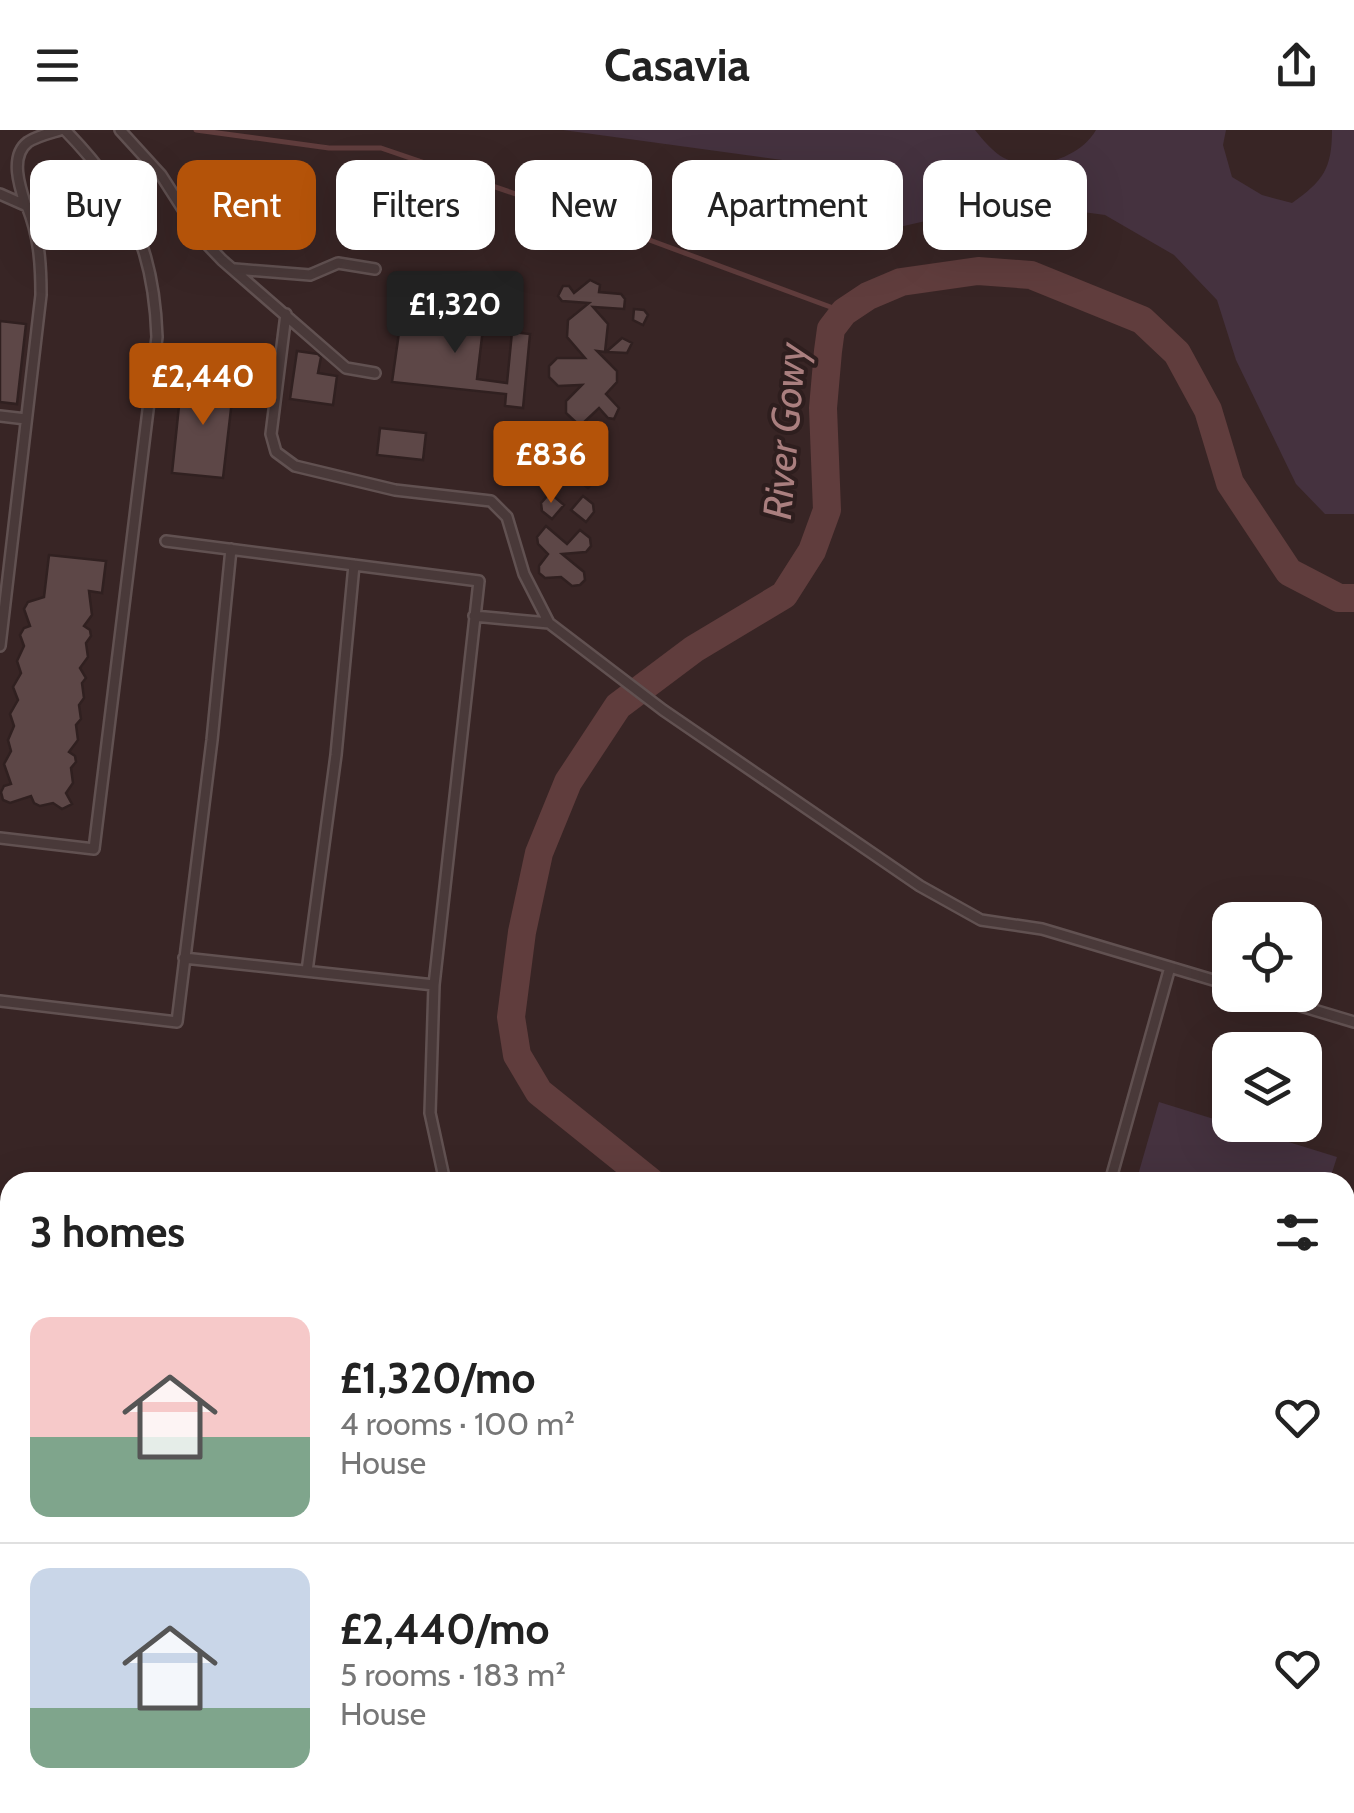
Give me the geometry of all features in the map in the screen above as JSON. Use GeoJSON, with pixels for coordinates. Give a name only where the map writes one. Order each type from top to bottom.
{"type":"FeatureCollection","features":[{"type":"Feature","properties":{"kind":"lane"},"geometry":{"type":"LineString","coordinates":[[0,646],[42,263],[38,234],[18,172],[22,148],[28,142],[62,130],[120,196],[141,237],[156,303],[157,338],[94,849],[0,838]]}},
{"type":"Feature","properties":{"kind":"lane"},"geometry":{"type":"LineString","coordinates":[[120,130],[161,175],[202,238],[232,268],[346,368],[375,373]]}},
{"type":"Feature","properties":{"kind":"lane"},"geometry":{"type":"LineString","coordinates":[[0,194],[26,206]]}},
{"type":"Feature","properties":{"kind":"lane"},"geometry":{"type":"LineString","coordinates":[[232,268],[310,276],[338,263],[374,268]]}},
{"type":"Feature","properties":{"kind":"lane"},"geometry":{"type":"LineString","coordinates":[[286,314],[272,434],[276,452],[295,466],[395,490],[492,501],[507,516],[524,574],[548,623],[664,710],[920,886],[981,920],[1042,929],[1212,980]]}},
{"type":"Feature","properties":{"kind":"lane"},"geometry":{"type":"LineString","coordinates":[[0,416],[26,419]]}},
{"type":"Feature","properties":{"kind":"lane"},"geometry":{"type":"LineString","coordinates":[[166,541],[478,581],[434,985],[430,1113],[442,1172]]}},
{"type":"Feature","properties":{"kind":"lane"},"geometry":{"type":"LineString","coordinates":[[0,1000],[177,1022],[231,550]]}},
{"type":"Feature","properties":{"kind":"lane"},"geometry":{"type":"LineString","coordinates":[[307,971],[336,755],[354,565]]}},
{"type":"Feature","properties":{"kind":"lane"},"geometry":{"type":"LineString","coordinates":[[474,616],[548,623]]}},
{"type":"Feature","properties":{"kind":"lane"},"geometry":{"type":"LineString","coordinates":[[184,958],[434,985]]}},
{"type":"Feature","properties":{"kind":"lane"},"geometry":{"type":"LineString","coordinates":[[1113,1172],[1170,967]]}},
{"type":"Feature","properties":{"kind":"lane"},"geometry":{"type":"LineString","coordinates":[[1321,1012],[1354,1022]]}},
{"type":"Feature","properties":{"kind":"shaded area"},"geometry":{"type":"Polygon","coordinates":[[[563,130],[975,130],[1000,156],[1011,160],[923,160],[923,222],[903,226],[903,160],[782,160],[563,130]]]}},
{"type":"Feature","properties":{"kind":"shaded area"},"geometry":{"type":"Polygon","coordinates":[[[1096,130],[1226,130],[1223,145],[1232,177],[1262,195],[1292,203],[1324,173],[1332,130],[1354,130],[1354,514],[1325,514],[1296,484],[1236,360],[1217,300],[1174,255],[1105,215],[1087,213],[1087,160],[1055,160],[1079,148],[1096,130]]]}},
{"type":"Feature","properties":{"kind":"shaded area"},"geometry":{"type":"Polygon","coordinates":[[[1159,1102],[1212,1118],[1212,1142],[1288,1142],[1337,1157],[1332,1172],[1139,1172],[1159,1102]]]}},
{"type":"Feature","properties":{"kind":"building"},"geometry":{"type":"Polygon","coordinates":[[[590,280],[600,285],[599,292],[621,294],[625,299],[624,309],[593,307],[608,324],[605,352],[597,351],[617,371],[617,382],[606,394],[619,408],[614,419],[599,408],[580,426],[566,413],[566,401],[582,385],[558,386],[549,377],[549,366],[557,358],[585,358],[567,337],[568,320],[589,303],[562,301],[558,296],[563,286],[569,286],[574,293],[590,280]]]}},
{"type":"Feature","properties":{"kind":"building"},"geometry":{"type":"Polygon","coordinates":[[[634,309],[644,310],[648,315],[643,325],[633,320],[634,309]]]}},
{"type":"Feature","properties":{"kind":"building"},"geometry":{"type":"Polygon","coordinates":[[[402,311],[484,320],[477,379],[507,383],[512,332],[530,334],[523,408],[505,406],[506,394],[392,382],[402,311]]]}},
{"type":"Feature","properties":{"kind":"building"},"geometry":{"type":"Polygon","coordinates":[[[0,321],[26,324],[17,404],[0,402],[0,321]]]}},
{"type":"Feature","properties":{"kind":"building"},"geometry":{"type":"Polygon","coordinates":[[[622,338],[632,343],[627,353],[606,352],[622,338]]]}},
{"type":"Feature","properties":{"kind":"building"},"geometry":{"type":"Polygon","coordinates":[[[297,351],[318,354],[318,373],[337,376],[333,405],[290,399],[297,351]]]}},
{"type":"Feature","properties":{"kind":"building"},"geometry":{"type":"Polygon","coordinates":[[[182,377],[234,383],[223,478],[172,473],[182,377]]]}},
{"type":"Feature","properties":{"kind":"building"},"geometry":{"type":"Polygon","coordinates":[[[380,428],[426,433],[423,460],[377,455],[380,428]]]}},
{"type":"Feature","properties":{"kind":"building"},"geometry":{"type":"Polygon","coordinates":[[[565,438],[601,441],[606,446],[595,460],[597,478],[588,488],[567,471],[556,485],[545,476],[550,462],[567,461],[565,438]]]}},
{"type":"Feature","properties":{"kind":"building"},"geometry":{"type":"Polygon","coordinates":[[[550,493],[564,505],[552,519],[542,511],[541,503],[550,493]]]}},
{"type":"Feature","properties":{"kind":"building"},"geometry":{"type":"Polygon","coordinates":[[[583,496],[593,504],[594,512],[586,522],[571,510],[583,496]]]}},
{"type":"Feature","properties":{"kind":"building"},"geometry":{"type":"Polygon","coordinates":[[[546,526],[567,544],[580,530],[590,538],[591,546],[586,552],[562,554],[584,572],[585,580],[580,585],[572,586],[561,577],[545,578],[539,573],[548,554],[537,537],[546,526]]]}},
{"type":"Feature","properties":{"kind":"building"},"geometry":{"type":"Polygon","coordinates":[[[49,555],[106,561],[102,593],[89,591],[92,615],[84,626],[91,636],[86,643],[88,657],[80,668],[86,678],[82,683],[84,698],[79,705],[81,719],[76,725],[78,740],[69,752],[76,762],[71,768],[73,783],[66,793],[72,804],[62,809],[53,803],[40,806],[31,796],[10,803],[3,800],[1,792],[11,784],[4,764],[11,751],[8,740],[14,726],[10,714],[18,700],[13,687],[21,673],[17,661],[24,646],[20,635],[30,626],[24,609],[28,602],[44,597],[49,555]]]}},
{"type":"Feature","properties":{"kind":"waterway"},"geometry":{"type":"LineString","coordinates":[[196,130],[329,148],[381,148],[636,235],[844,312]]}},
{"type":"Feature","properties":{"kind":"waterway","name":"River Gowy"},"geometry":{"type":"LineString","coordinates":[[639,1172],[539,1092],[517,1055],[511,1017],[522,932],[539,853],[568,782],[618,706],[694,649],[784,595],[812,551],[827,510],[823,408],[828,351],[831,329],[844,312],[901,282],[978,271],[1031,275],[1142,320],[1177,353],[1208,410],[1230,483],[1289,572],[1339,598],[1354,598]]}}]}
